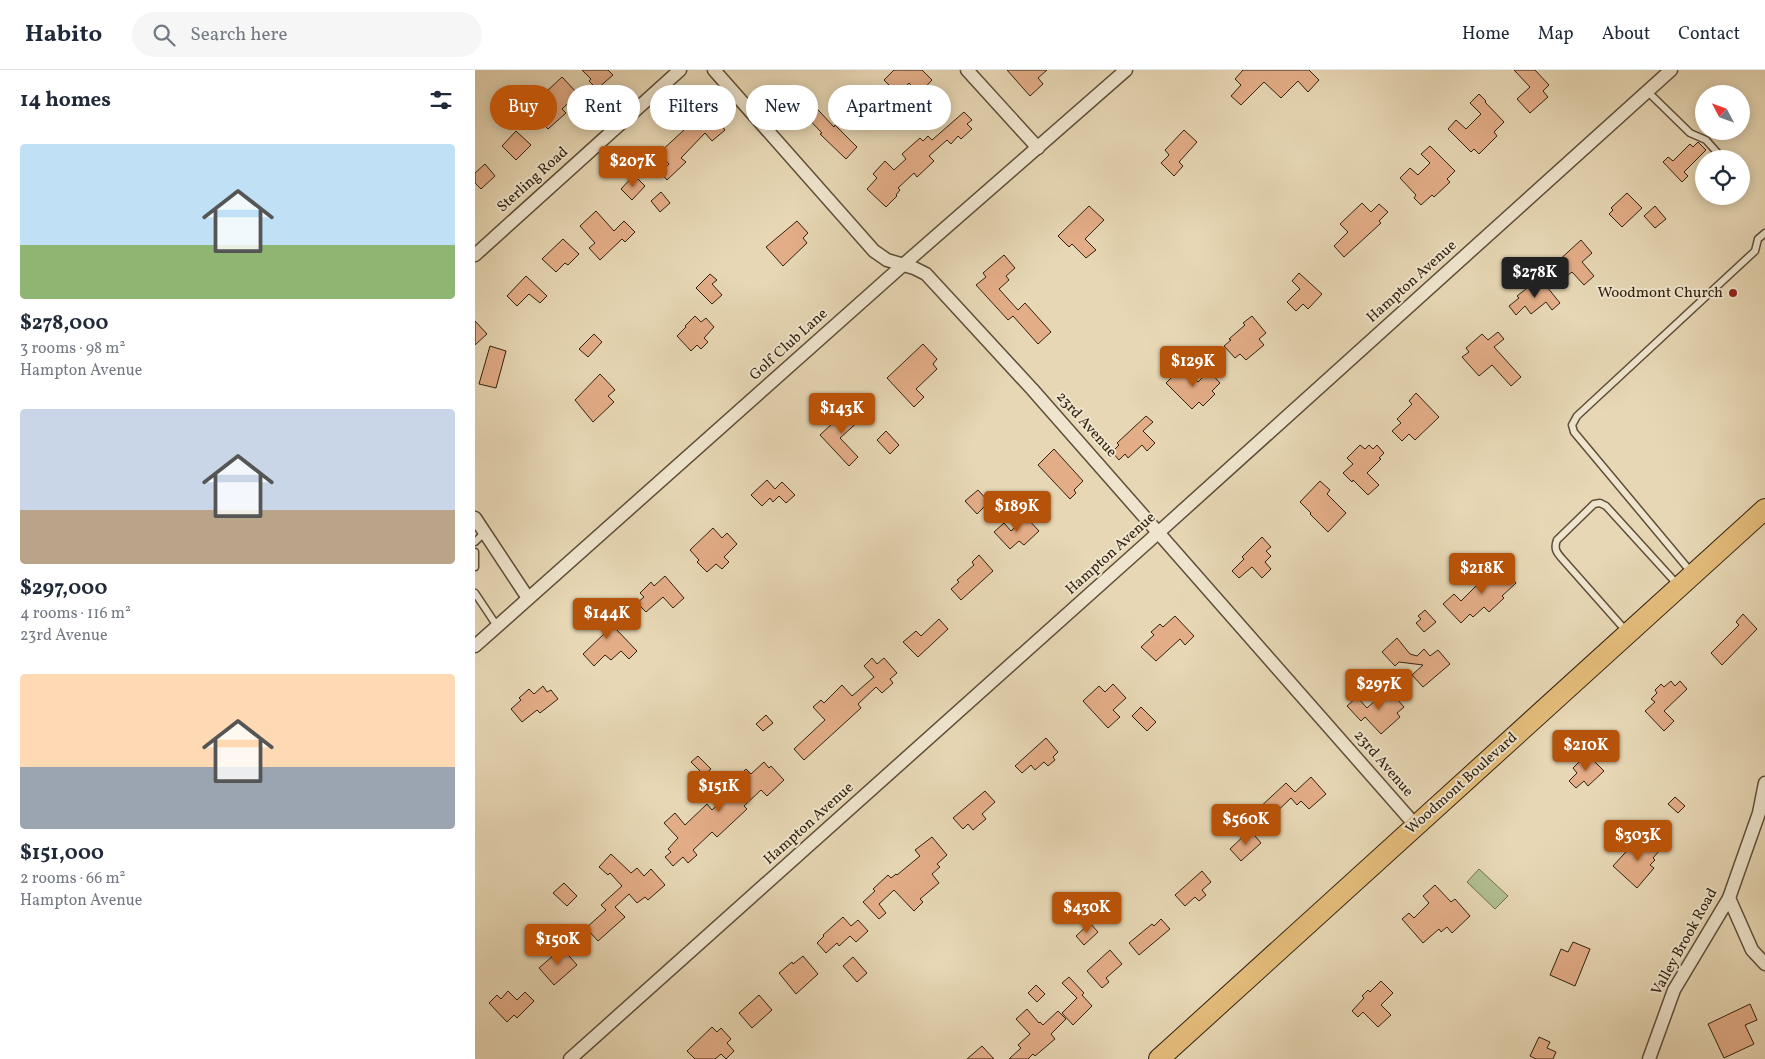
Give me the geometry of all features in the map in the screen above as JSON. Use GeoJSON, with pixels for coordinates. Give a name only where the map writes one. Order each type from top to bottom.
{"type":"FeatureCollection","features":[{"type":"Feature","properties":{"kind":"main road","name":"Woodmont Boulevard"},"geometry":{"type":"LineString","coordinates":[[1159,1059],[1765,509]]}},
{"type":"Feature","properties":{"kind":"street","name":"Sterling Road"},"geometry":{"type":"LineString","coordinates":[[475,255],[680,70]]}},
{"type":"Feature","properties":{"kind":"street","name":"23rd Avenue"},"geometry":{"type":"LineString","coordinates":[[714,70],[874,251],[887,260],[926,274],[1032,389],[1159,532],[1416,826]]}},
{"type":"Feature","properties":{"kind":"street"},"geometry":{"type":"LineString","coordinates":[[967,70],[1038,148]]}},
{"type":"Feature","properties":{"kind":"street","name":"Golf Club Lane"},"geometry":{"type":"LineString","coordinates":[[475,646],[903,265],[1126,70]]}},
{"type":"Feature","properties":{"kind":"street","name":"Hampton Avenue"},"geometry":{"type":"LineString","coordinates":[[570,1059],[1159,532],[1671,70]]}},
{"type":"Feature","properties":{"kind":"street"},"geometry":{"type":"LineString","coordinates":[[475,518],[529,598]]}},
{"type":"Feature","properties":{"kind":"street","name":"Valley Brook Road"},"geometry":{"type":"LineString","coordinates":[[1649,1059],[1674,990],[1729,898],[1759,813],[1765,783]]}},
{"type":"Feature","properties":{"kind":"street"},"geometry":{"type":"LineString","coordinates":[[1729,898],[1752,950],[1765,964]]}},
{"type":"Feature","properties":{"kind":"lane"},"geometry":{"type":"LineString","coordinates":[[1647,91],[1690,133],[1706,140],[1715,150]]}},
{"type":"Feature","properties":{"kind":"lane"},"geometry":{"type":"LineString","coordinates":[[1687,580],[1574,432],[1572,424],[1577,416],[1755,251],[1758,239],[1765,233]]}},
{"type":"Feature","properties":{"kind":"lane"},"geometry":{"type":"LineString","coordinates":[[1628,634],[1560,557],[1554,546],[1557,540],[1594,504],[1600,502],[1606,506],[1687,580]]}},
{"type":"Feature","properties":{"kind":"lane"},"geometry":{"type":"LineString","coordinates":[[475,542],[485,532]]}},
{"type":"Feature","properties":{"kind":"lane"},"geometry":{"type":"LineString","coordinates":[[475,552],[475,567]]}},
{"type":"Feature","properties":{"kind":"lane"},"geometry":{"type":"LineString","coordinates":[[475,593],[497,626]]}},
{"type":"Feature","properties":{"kind":"green space"},"geometry":{"type":"Polygon","coordinates":[[[1479,869],[1508,896],[1495,909],[1467,882],[1479,869]]]}},
{"type":"Feature","properties":{"kind":"building"},"geometry":{"type":"Polygon","coordinates":[[[582,70],[608,70],[613,75],[602,85],[593,85],[589,81],[591,79],[582,70]]]}},
{"type":"Feature","properties":{"kind":"building"},"geometry":{"type":"Polygon","coordinates":[[[894,70],[922,70],[932,80],[927,85],[911,85],[909,83],[907,85],[889,85],[884,80],[894,70]]]}},
{"type":"Feature","properties":{"kind":"building"},"geometry":{"type":"Polygon","coordinates":[[[1007,70],[1047,70],[1038,78],[1043,84],[1030,96],[1007,70]]]}},
{"type":"Feature","properties":{"kind":"building"},"geometry":{"type":"Polygon","coordinates":[[[1243,70],[1309,70],[1319,80],[1308,92],[1298,81],[1281,98],[1264,82],[1241,105],[1231,96],[1241,85],[1235,79],[1243,70]]]}},
{"type":"Feature","properties":{"kind":"building"},"geometry":{"type":"Polygon","coordinates":[[[1514,70],[1535,70],[1549,85],[1543,91],[1548,97],[1530,113],[1517,99],[1530,87],[1514,70]]]}},
{"type":"Feature","properties":{"kind":"building"},"geometry":{"type":"Polygon","coordinates":[[[562,77],[570,85],[567,85],[567,104],[562,109],[566,113],[557,121],[557,85],[553,85],[562,77]]]}},
{"type":"Feature","properties":{"kind":"building"},"geometry":{"type":"Polygon","coordinates":[[[1479,94],[1504,122],[1494,132],[1497,136],[1479,154],[1474,149],[1471,152],[1448,129],[1456,120],[1466,129],[1481,114],[1470,103],[1479,94]]]}},
{"type":"Feature","properties":{"kind":"building"},"geometry":{"type":"Polygon","coordinates":[[[818,110],[828,121],[828,130],[840,130],[857,147],[846,159],[820,134],[822,133],[818,129],[818,110]]]}},
{"type":"Feature","properties":{"kind":"building"},"geometry":{"type":"Polygon","coordinates":[[[964,112],[972,120],[967,124],[972,129],[961,139],[958,136],[951,144],[947,140],[929,156],[934,161],[917,177],[914,173],[898,188],[900,190],[897,196],[886,207],[867,189],[877,178],[873,174],[885,161],[894,170],[906,159],[902,154],[920,138],[923,141],[928,136],[932,140],[943,130],[951,130],[951,123],[964,112]]]}},
{"type":"Feature","properties":{"kind":"building"},"geometry":{"type":"Polygon","coordinates":[[[684,130],[725,130],[712,141],[705,133],[681,158],[686,162],[667,180],[660,172],[669,164],[659,153],[684,130]]]}},
{"type":"Feature","properties":{"kind":"building"},"geometry":{"type":"Polygon","coordinates":[[[1184,130],[1197,142],[1179,162],[1183,166],[1174,176],[1161,163],[1169,155],[1165,150],[1184,130]]]}},
{"type":"Feature","properties":{"kind":"building"},"geometry":{"type":"Polygon","coordinates":[[[516,131],[531,145],[516,160],[502,146],[516,131]]]}},
{"type":"Feature","properties":{"kind":"building"},"geometry":{"type":"Polygon","coordinates":[[[1698,142],[1706,150],[1695,150],[1695,161],[1684,172],[1688,176],[1682,182],[1663,162],[1668,157],[1673,161],[1690,144],[1693,147],[1698,142]]]}},
{"type":"Feature","properties":{"kind":"building"},"geometry":{"type":"Polygon","coordinates":[[[1430,146],[1455,171],[1447,179],[1450,182],[1434,197],[1432,195],[1421,205],[1414,198],[1416,195],[1400,178],[1410,168],[1418,175],[1430,163],[1421,154],[1430,146]]]}},
{"type":"Feature","properties":{"kind":"building"},"geometry":{"type":"Polygon","coordinates":[[[485,164],[495,176],[481,189],[475,183],[475,173],[485,164]]]}},
{"type":"Feature","properties":{"kind":"building"},"geometry":{"type":"Polygon","coordinates":[[[634,175],[645,186],[632,200],[621,189],[634,175]]]}},
{"type":"Feature","properties":{"kind":"building"},"geometry":{"type":"Polygon","coordinates":[[[661,192],[670,203],[660,212],[651,201],[661,192]]]}},
{"type":"Feature","properties":{"kind":"building"},"geometry":{"type":"Polygon","coordinates":[[[1627,193],[1642,208],[1622,227],[1609,214],[1613,210],[1611,208],[1627,193]]]}},
{"type":"Feature","properties":{"kind":"building"},"geometry":{"type":"Polygon","coordinates":[[[1362,203],[1371,212],[1379,204],[1388,212],[1379,221],[1381,223],[1344,257],[1334,246],[1348,232],[1340,224],[1362,203]]]}},
{"type":"Feature","properties":{"kind":"building"},"geometry":{"type":"Polygon","coordinates":[[[1089,206],[1104,220],[1085,239],[1096,250],[1086,258],[1072,244],[1069,247],[1058,236],[1089,206]]]}},
{"type":"Feature","properties":{"kind":"building"},"geometry":{"type":"Polygon","coordinates":[[[1655,206],[1666,219],[1655,228],[1644,216],[1655,206]]]}},
{"type":"Feature","properties":{"kind":"building"},"geometry":{"type":"Polygon","coordinates":[[[596,211],[614,231],[624,221],[635,232],[625,242],[622,239],[600,260],[589,248],[595,243],[580,226],[596,211]]]}},
{"type":"Feature","properties":{"kind":"building"},"geometry":{"type":"Polygon","coordinates":[[[797,221],[808,233],[803,238],[807,243],[783,266],[766,247],[797,221]]]}},
{"type":"Feature","properties":{"kind":"building"},"geometry":{"type":"Polygon","coordinates":[[[563,239],[579,254],[568,265],[565,263],[556,272],[542,259],[563,239]]]}},
{"type":"Feature","properties":{"kind":"building"},"geometry":{"type":"Polygon","coordinates":[[[1581,240],[1592,253],[1582,262],[1594,276],[1584,285],[1572,272],[1568,275],[1556,263],[1581,240]]]}},
{"type":"Feature","properties":{"kind":"building"},"geometry":{"type":"Polygon","coordinates":[[[1004,255],[1015,268],[1006,276],[1009,280],[999,289],[1018,310],[1025,303],[1051,332],[1038,344],[1013,316],[1008,320],[976,285],[986,277],[983,273],[1004,255]]]}},
{"type":"Feature","properties":{"kind":"building"},"geometry":{"type":"Polygon","coordinates":[[[1299,273],[1322,294],[1308,309],[1303,304],[1296,311],[1287,302],[1300,289],[1292,281],[1299,273]]]}},
{"type":"Feature","properties":{"kind":"building"},"geometry":{"type":"Polygon","coordinates":[[[710,274],[717,280],[712,284],[722,295],[712,304],[696,288],[710,274]]]}},
{"type":"Feature","properties":{"kind":"building"},"geometry":{"type":"Polygon","coordinates":[[[526,276],[547,296],[540,303],[529,294],[517,306],[507,296],[526,276]]]}},
{"type":"Feature","properties":{"kind":"building"},"geometry":{"type":"Polygon","coordinates":[[[1543,282],[1560,303],[1552,310],[1546,302],[1531,314],[1525,306],[1516,315],[1509,306],[1519,298],[1517,296],[1531,285],[1535,289],[1543,282]]]}},
{"type":"Feature","properties":{"kind":"building"},"geometry":{"type":"Polygon","coordinates":[[[695,316],[701,322],[706,318],[714,327],[704,338],[708,342],[701,349],[697,345],[691,351],[677,336],[695,316]]]}},
{"type":"Feature","properties":{"kind":"building"},"geometry":{"type":"Polygon","coordinates":[[[1252,316],[1266,333],[1259,339],[1264,345],[1246,360],[1240,354],[1235,358],[1224,346],[1245,325],[1243,323],[1252,316]]]}},
{"type":"Feature","properties":{"kind":"building"},"geometry":{"type":"Polygon","coordinates":[[[475,321],[487,334],[475,345],[475,321]]]}},
{"type":"Feature","properties":{"kind":"building"},"geometry":{"type":"Polygon","coordinates":[[[1498,332],[1504,339],[1494,347],[1521,377],[1511,386],[1492,365],[1479,376],[1462,357],[1469,352],[1466,348],[1482,334],[1488,340],[1498,332]]]}},
{"type":"Feature","properties":{"kind":"building"},"geometry":{"type":"Polygon","coordinates":[[[594,334],[602,342],[588,357],[579,349],[594,334]]]}},
{"type":"Feature","properties":{"kind":"building"},"geometry":{"type":"Polygon","coordinates":[[[923,344],[937,359],[933,364],[937,369],[916,389],[924,397],[914,407],[887,378],[923,344]]]}},
{"type":"Feature","properties":{"kind":"building"},"geometry":{"type":"Polygon","coordinates":[[[490,346],[506,351],[496,388],[479,384],[490,346]]]}},
{"type":"Feature","properties":{"kind":"building"},"geometry":{"type":"Polygon","coordinates":[[[1182,367],[1198,382],[1209,371],[1220,383],[1212,391],[1215,394],[1203,406],[1199,402],[1192,409],[1166,383],[1182,367]]]}},
{"type":"Feature","properties":{"kind":"building"},"geometry":{"type":"Polygon","coordinates":[[[600,374],[615,390],[608,396],[614,402],[593,422],[575,400],[600,374]]]}},
{"type":"Feature","properties":{"kind":"building"},"geometry":{"type":"Polygon","coordinates":[[[1416,393],[1439,417],[1415,440],[1409,434],[1402,441],[1392,431],[1401,423],[1397,419],[1412,404],[1409,401],[1416,393]]]}},
{"type":"Feature","properties":{"kind":"building"},"geometry":{"type":"Polygon","coordinates":[[[850,407],[861,419],[840,438],[858,457],[849,466],[820,435],[850,407]]]}},
{"type":"Feature","properties":{"kind":"building"},"geometry":{"type":"Polygon","coordinates":[[[1146,416],[1153,422],[1143,431],[1155,443],[1147,451],[1142,445],[1128,458],[1125,454],[1119,460],[1112,452],[1119,445],[1117,443],[1146,416]]]}},
{"type":"Feature","properties":{"kind":"building"},"geometry":{"type":"Polygon","coordinates":[[[886,431],[899,445],[890,454],[877,440],[886,431]]]}},
{"type":"Feature","properties":{"kind":"building"},"geometry":{"type":"Polygon","coordinates":[[[1360,445],[1365,449],[1369,445],[1373,449],[1377,445],[1384,453],[1379,458],[1381,459],[1367,473],[1379,485],[1368,495],[1343,473],[1353,464],[1347,458],[1360,445]]]}},
{"type":"Feature","properties":{"kind":"building"},"geometry":{"type":"Polygon","coordinates":[[[1054,449],[1083,481],[1074,490],[1076,493],[1070,499],[1038,465],[1054,449]]]}},
{"type":"Feature","properties":{"kind":"building"},"geometry":{"type":"Polygon","coordinates":[[[767,480],[775,489],[782,482],[795,495],[786,503],[779,496],[773,502],[770,498],[762,506],[751,495],[767,480]]]}},
{"type":"Feature","properties":{"kind":"building"},"geometry":{"type":"Polygon","coordinates":[[[1320,481],[1330,490],[1327,494],[1346,513],[1328,532],[1300,502],[1320,481]]]}},
{"type":"Feature","properties":{"kind":"building"},"geometry":{"type":"Polygon","coordinates":[[[978,490],[989,502],[977,514],[965,501],[978,490]]]}},
{"type":"Feature","properties":{"kind":"building"},"geometry":{"type":"Polygon","coordinates":[[[1026,517],[1039,531],[1024,545],[1019,541],[1010,549],[994,532],[1004,523],[1011,531],[1026,517]]]}},
{"type":"Feature","properties":{"kind":"building"},"geometry":{"type":"Polygon","coordinates":[[[713,528],[722,538],[727,533],[737,544],[724,557],[729,562],[722,569],[716,564],[707,572],[697,562],[699,560],[690,550],[713,528]]]}},
{"type":"Feature","properties":{"kind":"building"},"geometry":{"type":"Polygon","coordinates":[[[1262,537],[1271,547],[1266,551],[1271,556],[1265,562],[1271,569],[1262,578],[1252,567],[1239,578],[1232,571],[1244,559],[1242,557],[1262,537]]]}},
{"type":"Feature","properties":{"kind":"building"},"geometry":{"type":"Polygon","coordinates":[[[979,555],[993,571],[961,600],[951,589],[959,582],[957,580],[974,565],[972,562],[979,555]]]}},
{"type":"Feature","properties":{"kind":"building"},"geometry":{"type":"Polygon","coordinates":[[[1498,564],[1516,583],[1489,612],[1484,607],[1473,617],[1470,614],[1461,623],[1443,604],[1454,594],[1461,601],[1498,564]]]}},
{"type":"Feature","properties":{"kind":"building"},"geometry":{"type":"Polygon","coordinates":[[[665,576],[684,598],[673,608],[663,597],[646,612],[637,603],[644,597],[640,593],[651,582],[654,586],[665,576]]]}},
{"type":"Feature","properties":{"kind":"building"},"geometry":{"type":"Polygon","coordinates":[[[593,605],[637,651],[629,659],[621,651],[611,660],[605,655],[594,666],[583,654],[605,633],[585,612],[593,605]]]}},
{"type":"Feature","properties":{"kind":"building"},"geometry":{"type":"Polygon","coordinates":[[[1425,610],[1436,622],[1424,632],[1416,623],[1421,619],[1418,616],[1425,610]]]}},
{"type":"Feature","properties":{"kind":"building"},"geometry":{"type":"Polygon","coordinates":[[[1743,614],[1757,629],[1722,665],[1711,653],[1739,625],[1736,622],[1743,614]]]}},
{"type":"Feature","properties":{"kind":"building"},"geometry":{"type":"Polygon","coordinates":[[[1175,616],[1194,636],[1185,645],[1180,639],[1156,661],[1141,647],[1154,635],[1151,632],[1160,624],[1163,627],[1175,616]]]}},
{"type":"Feature","properties":{"kind":"building"},"geometry":{"type":"Polygon","coordinates":[[[939,619],[948,629],[918,657],[903,642],[916,631],[921,636],[939,619]]]}},
{"type":"Feature","properties":{"kind":"building"},"geometry":{"type":"Polygon","coordinates":[[[1397,638],[1410,654],[1417,656],[1424,649],[1430,656],[1438,650],[1450,664],[1423,687],[1412,675],[1423,665],[1399,662],[1395,666],[1382,652],[1397,638]]]}},
{"type":"Feature","properties":{"kind":"building"},"geometry":{"type":"Polygon","coordinates":[[[872,658],[877,664],[884,658],[897,673],[890,679],[893,683],[882,693],[876,687],[858,704],[861,708],[804,760],[794,749],[825,720],[813,707],[821,700],[824,703],[842,685],[852,696],[874,677],[864,666],[872,658]]]}},
{"type":"Feature","properties":{"kind":"building"},"geometry":{"type":"Polygon","coordinates":[[[1671,681],[1675,686],[1680,681],[1687,689],[1664,711],[1674,721],[1664,731],[1645,711],[1655,702],[1651,699],[1657,693],[1655,690],[1661,684],[1664,687],[1671,681]]]}},
{"type":"Feature","properties":{"kind":"building"},"geometry":{"type":"Polygon","coordinates":[[[1113,684],[1126,698],[1113,710],[1120,717],[1108,728],[1083,701],[1099,686],[1105,692],[1113,684]]]}},
{"type":"Feature","properties":{"kind":"building"},"geometry":{"type":"Polygon","coordinates":[[[543,686],[547,692],[551,690],[558,699],[540,713],[537,710],[522,722],[511,709],[529,689],[534,694],[543,686]]]}},
{"type":"Feature","properties":{"kind":"building"},"geometry":{"type":"Polygon","coordinates":[[[1388,689],[1404,707],[1397,713],[1400,717],[1381,734],[1365,717],[1361,721],[1347,706],[1357,697],[1367,708],[1388,689]]]}},
{"type":"Feature","properties":{"kind":"building"},"geometry":{"type":"Polygon","coordinates":[[[1141,707],[1156,722],[1147,731],[1132,716],[1141,707]]]}},
{"type":"Feature","properties":{"kind":"building"},"geometry":{"type":"Polygon","coordinates":[[[766,715],[773,723],[763,731],[756,724],[766,715]]]}},
{"type":"Feature","properties":{"kind":"building"},"geometry":{"type":"Polygon","coordinates":[[[1046,738],[1058,752],[1053,757],[1055,760],[1048,766],[1044,762],[1035,770],[1031,765],[1022,773],[1015,766],[1046,738]]]}},
{"type":"Feature","properties":{"kind":"building"},"geometry":{"type":"Polygon","coordinates":[[[1587,754],[1604,771],[1588,786],[1584,781],[1576,788],[1569,781],[1577,773],[1573,768],[1587,754]]]}},
{"type":"Feature","properties":{"kind":"building"},"geometry":{"type":"Polygon","coordinates":[[[698,756],[711,769],[704,775],[691,762],[698,756]]]}},
{"type":"Feature","properties":{"kind":"building"},"geometry":{"type":"Polygon","coordinates":[[[764,762],[769,768],[771,766],[784,780],[767,796],[761,790],[744,806],[747,809],[717,837],[712,832],[693,850],[697,855],[688,863],[683,857],[673,866],[665,857],[671,852],[668,849],[678,838],[664,823],[675,813],[685,825],[707,804],[712,810],[742,783],[737,778],[746,769],[751,774],[764,762]]]}},
{"type":"Feature","properties":{"kind":"building"},"geometry":{"type":"Polygon","coordinates":[[[1311,777],[1326,794],[1309,809],[1301,801],[1297,805],[1291,798],[1268,820],[1258,809],[1286,783],[1295,792],[1311,777]]]}},
{"type":"Feature","properties":{"kind":"building"},"geometry":{"type":"Polygon","coordinates":[[[985,791],[995,802],[982,814],[986,819],[973,830],[968,824],[963,829],[953,818],[985,791]]]}},
{"type":"Feature","properties":{"kind":"building"},"geometry":{"type":"Polygon","coordinates":[[[1675,797],[1685,806],[1678,813],[1668,804],[1675,797]]]}},
{"type":"Feature","properties":{"kind":"building"},"geometry":{"type":"Polygon","coordinates":[[[1250,830],[1261,843],[1241,861],[1230,849],[1250,830]]]}},
{"type":"Feature","properties":{"kind":"building"},"geometry":{"type":"Polygon","coordinates":[[[932,837],[947,855],[937,864],[940,867],[932,874],[939,883],[920,899],[923,902],[914,911],[894,890],[879,904],[886,913],[879,919],[863,902],[888,875],[891,878],[897,875],[920,856],[915,850],[932,837]]]}},
{"type":"Feature","properties":{"kind":"building"},"geometry":{"type":"Polygon","coordinates":[[[1647,838],[1660,850],[1650,865],[1654,868],[1637,888],[1613,866],[1634,843],[1639,847],[1647,838]]]}},
{"type":"Feature","properties":{"kind":"building"},"geometry":{"type":"Polygon","coordinates":[[[611,854],[631,873],[637,868],[644,876],[651,869],[665,885],[648,900],[645,897],[637,903],[629,894],[615,907],[625,917],[598,941],[586,928],[606,910],[601,905],[622,886],[610,873],[608,875],[599,867],[611,854]]]}},
{"type":"Feature","properties":{"kind":"building"},"geometry":{"type":"Polygon","coordinates":[[[1202,871],[1211,882],[1202,890],[1206,895],[1199,901],[1195,897],[1185,906],[1175,895],[1202,871]]]}},
{"type":"Feature","properties":{"kind":"building"},"geometry":{"type":"Polygon","coordinates":[[[564,883],[577,896],[567,906],[553,893],[564,883]]]}},
{"type":"Feature","properties":{"kind":"building"},"geometry":{"type":"Polygon","coordinates":[[[1435,885],[1451,902],[1455,899],[1470,916],[1452,933],[1447,927],[1441,932],[1439,929],[1423,943],[1402,919],[1409,913],[1414,918],[1429,903],[1423,896],[1435,885]]]}},
{"type":"Feature","properties":{"kind":"building"},"geometry":{"type":"Polygon","coordinates":[[[843,917],[851,926],[858,920],[868,931],[856,942],[850,936],[839,946],[837,943],[826,953],[817,943],[843,917]]]}},
{"type":"Feature","properties":{"kind":"building"},"geometry":{"type":"Polygon","coordinates":[[[1161,919],[1170,929],[1139,955],[1129,943],[1161,919]]]}},
{"type":"Feature","properties":{"kind":"building"},"geometry":{"type":"Polygon","coordinates":[[[1090,923],[1098,932],[1084,945],[1076,936],[1090,923]]]}},
{"type":"Feature","properties":{"kind":"building"},"geometry":{"type":"Polygon","coordinates":[[[1573,942],[1590,949],[1575,986],[1550,975],[1561,949],[1568,952],[1573,942]]]}},
{"type":"Feature","properties":{"kind":"building"},"geometry":{"type":"Polygon","coordinates":[[[562,948],[577,965],[554,985],[539,968],[562,948]]]}},
{"type":"Feature","properties":{"kind":"building"},"geometry":{"type":"Polygon","coordinates":[[[1110,950],[1122,964],[1106,978],[1109,982],[1102,988],[1087,971],[1110,950]]]}},
{"type":"Feature","properties":{"kind":"building"},"geometry":{"type":"Polygon","coordinates":[[[803,956],[818,974],[796,994],[779,973],[803,956]]]}},
{"type":"Feature","properties":{"kind":"building"},"geometry":{"type":"Polygon","coordinates":[[[853,957],[867,973],[857,982],[843,966],[853,957]]]}},
{"type":"Feature","properties":{"kind":"building"},"geometry":{"type":"Polygon","coordinates":[[[1069,977],[1084,993],[1082,995],[1092,1006],[1073,1025],[1062,1013],[1077,998],[1062,983],[1069,977]]]}},
{"type":"Feature","properties":{"kind":"building"},"geometry":{"type":"Polygon","coordinates":[[[1381,981],[1393,993],[1381,1005],[1391,1015],[1378,1027],[1363,1012],[1358,1017],[1352,1011],[1364,998],[1362,996],[1368,990],[1370,992],[1381,981]]]}},
{"type":"Feature","properties":{"kind":"building"},"geometry":{"type":"Polygon","coordinates":[[[1036,985],[1045,994],[1037,1002],[1028,993],[1036,985]]]}},
{"type":"Feature","properties":{"kind":"building"},"geometry":{"type":"Polygon","coordinates":[[[508,991],[517,1000],[525,992],[534,1001],[517,1018],[514,1015],[507,1022],[489,1003],[497,995],[501,999],[508,991]]]}},
{"type":"Feature","properties":{"kind":"building"},"geometry":{"type":"Polygon","coordinates":[[[759,995],[772,1010],[752,1028],[739,1013],[759,995]]]}},
{"type":"Feature","properties":{"kind":"building"},"geometry":{"type":"Polygon","coordinates":[[[1750,1004],[1757,1020],[1745,1025],[1754,1044],[1724,1058],[1708,1024],[1750,1004]]]}},
{"type":"Feature","properties":{"kind":"building"},"geometry":{"type":"Polygon","coordinates":[[[1027,1009],[1043,1025],[1058,1011],[1066,1019],[1051,1034],[1055,1039],[1035,1056],[1033,1054],[1028,1059],[1009,1059],[1021,1048],[1018,1045],[1030,1034],[1016,1019],[1027,1009]]]}},
{"type":"Feature","properties":{"kind":"building"},"geometry":{"type":"Polygon","coordinates":[[[712,1027],[717,1032],[721,1028],[731,1039],[727,1043],[734,1051],[726,1059],[721,1054],[715,1059],[695,1059],[687,1051],[712,1027]]]}},
{"type":"Feature","properties":{"kind":"building"},"geometry":{"type":"Polygon","coordinates":[[[1539,1037],[1550,1042],[1547,1048],[1556,1052],[1553,1059],[1536,1059],[1530,1056],[1539,1037]]]}},
{"type":"Feature","properties":{"kind":"building"},"geometry":{"type":"Polygon","coordinates":[[[982,1046],[994,1059],[967,1059],[982,1046]]]}},
{"type":"Feature","properties":{"kind":"place","name":"Woodmont Church"},"geometry":{"type":"Point","coordinates":[1733,293]}}]}
